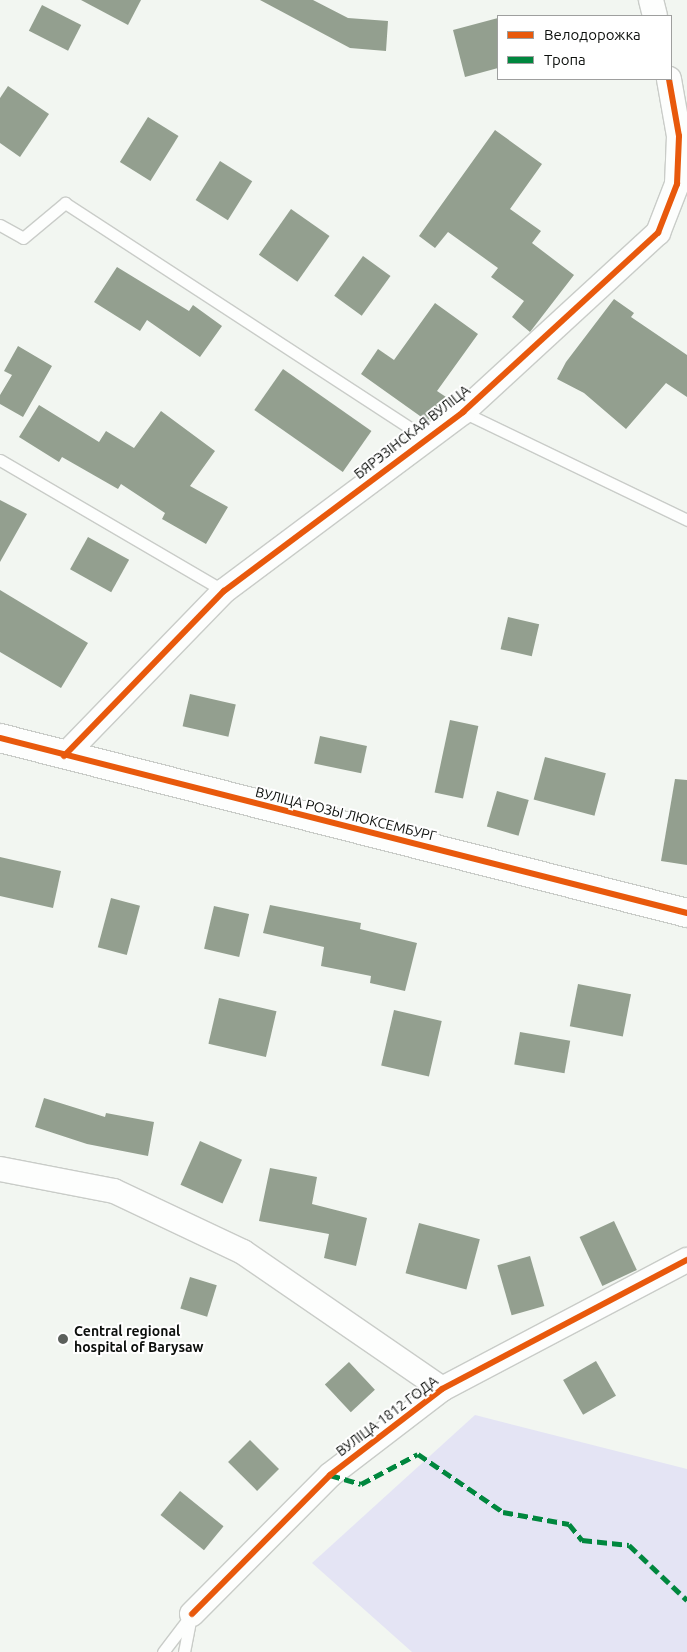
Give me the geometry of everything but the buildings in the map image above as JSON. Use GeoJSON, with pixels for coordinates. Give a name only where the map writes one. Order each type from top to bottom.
{"type":"FeatureCollection","features":[{"type":"Feature","properties":{"kind":"main road","name":"ВУЛІЦА РОЗЫ ЛЮКСЕМБУРГ"},"geometry":{"type":"LineString","coordinates":[[0,738],[64,756],[687,912]]}},
{"type":"Feature","properties":{"kind":"street"},"geometry":{"type":"LineString","coordinates":[[651,0],[655,15]]}},
{"type":"Feature","properties":{"kind":"street","name":"БЯРЭЗІНСКАЯ ВУЛІЦА"},"geometry":{"type":"LineString","coordinates":[[64,756],[224,590],[463,412],[658,233],[677,184],[679,136],[669,80]]}},
{"type":"Feature","properties":{"kind":"street","name":"ВУЛІЦА 1812 ГОДА"},"geometry":{"type":"LineString","coordinates":[[0,1169],[114,1192],[243,1252],[442,1389]]}},
{"type":"Feature","properties":{"kind":"street","name":"ВУЛІЦА 1812 ГОДА"},"geometry":{"type":"LineString","coordinates":[[192,1614],[330,1475],[442,1389],[687,1260]]}},
{"type":"Feature","properties":{"kind":"lane"},"geometry":{"type":"LineString","coordinates":[[0,225],[23,238],[66,204],[426,438]]}},
{"type":"Feature","properties":{"kind":"lane"},"geometry":{"type":"LineString","coordinates":[[463,412],[687,520]]}},
{"type":"Feature","properties":{"kind":"lane"},"geometry":{"type":"LineString","coordinates":[[0,460],[224,590]]}},
{"type":"Feature","properties":{"kind":"lane"},"geometry":{"type":"LineString","coordinates":[[163,1652],[192,1614]]}},
{"type":"Feature","properties":{"kind":"lane"},"geometry":{"type":"LineString","coordinates":[[184,1652],[192,1614]]}},
{"type":"Feature","properties":{"kind":"shaded area"},"geometry":{"type":"Polygon","coordinates":[[[475,1415],[687,1469],[687,1652],[412,1652],[312,1563],[475,1415]]]}},
{"type":"Feature","properties":{"kind":"marked path"},"geometry":{"type":"LineString","coordinates":[[330,1475],[361,1484],[418,1454],[503,1512],[569,1524],[582,1540],[629,1545],[687,1600]]}},
{"type":"Feature","properties":{"kind":"cycle path"},"geometry":{"type":"LineString","coordinates":[[64,756],[224,591],[463,412],[658,233],[677,184],[679,136],[669,80]]}},
{"type":"Feature","properties":{"kind":"cycle path"},"geometry":{"type":"LineString","coordinates":[[0,738],[687,913]]}},
{"type":"Feature","properties":{"kind":"cycle path"},"geometry":{"type":"LineString","coordinates":[[192,1614],[330,1475],[442,1389],[687,1260]]}},
{"type":"Feature","properties":{"kind":"place","name":"Central regional hospital of Barysaw"},"geometry":{"type":"Point","coordinates":[63,1339]}}]}
